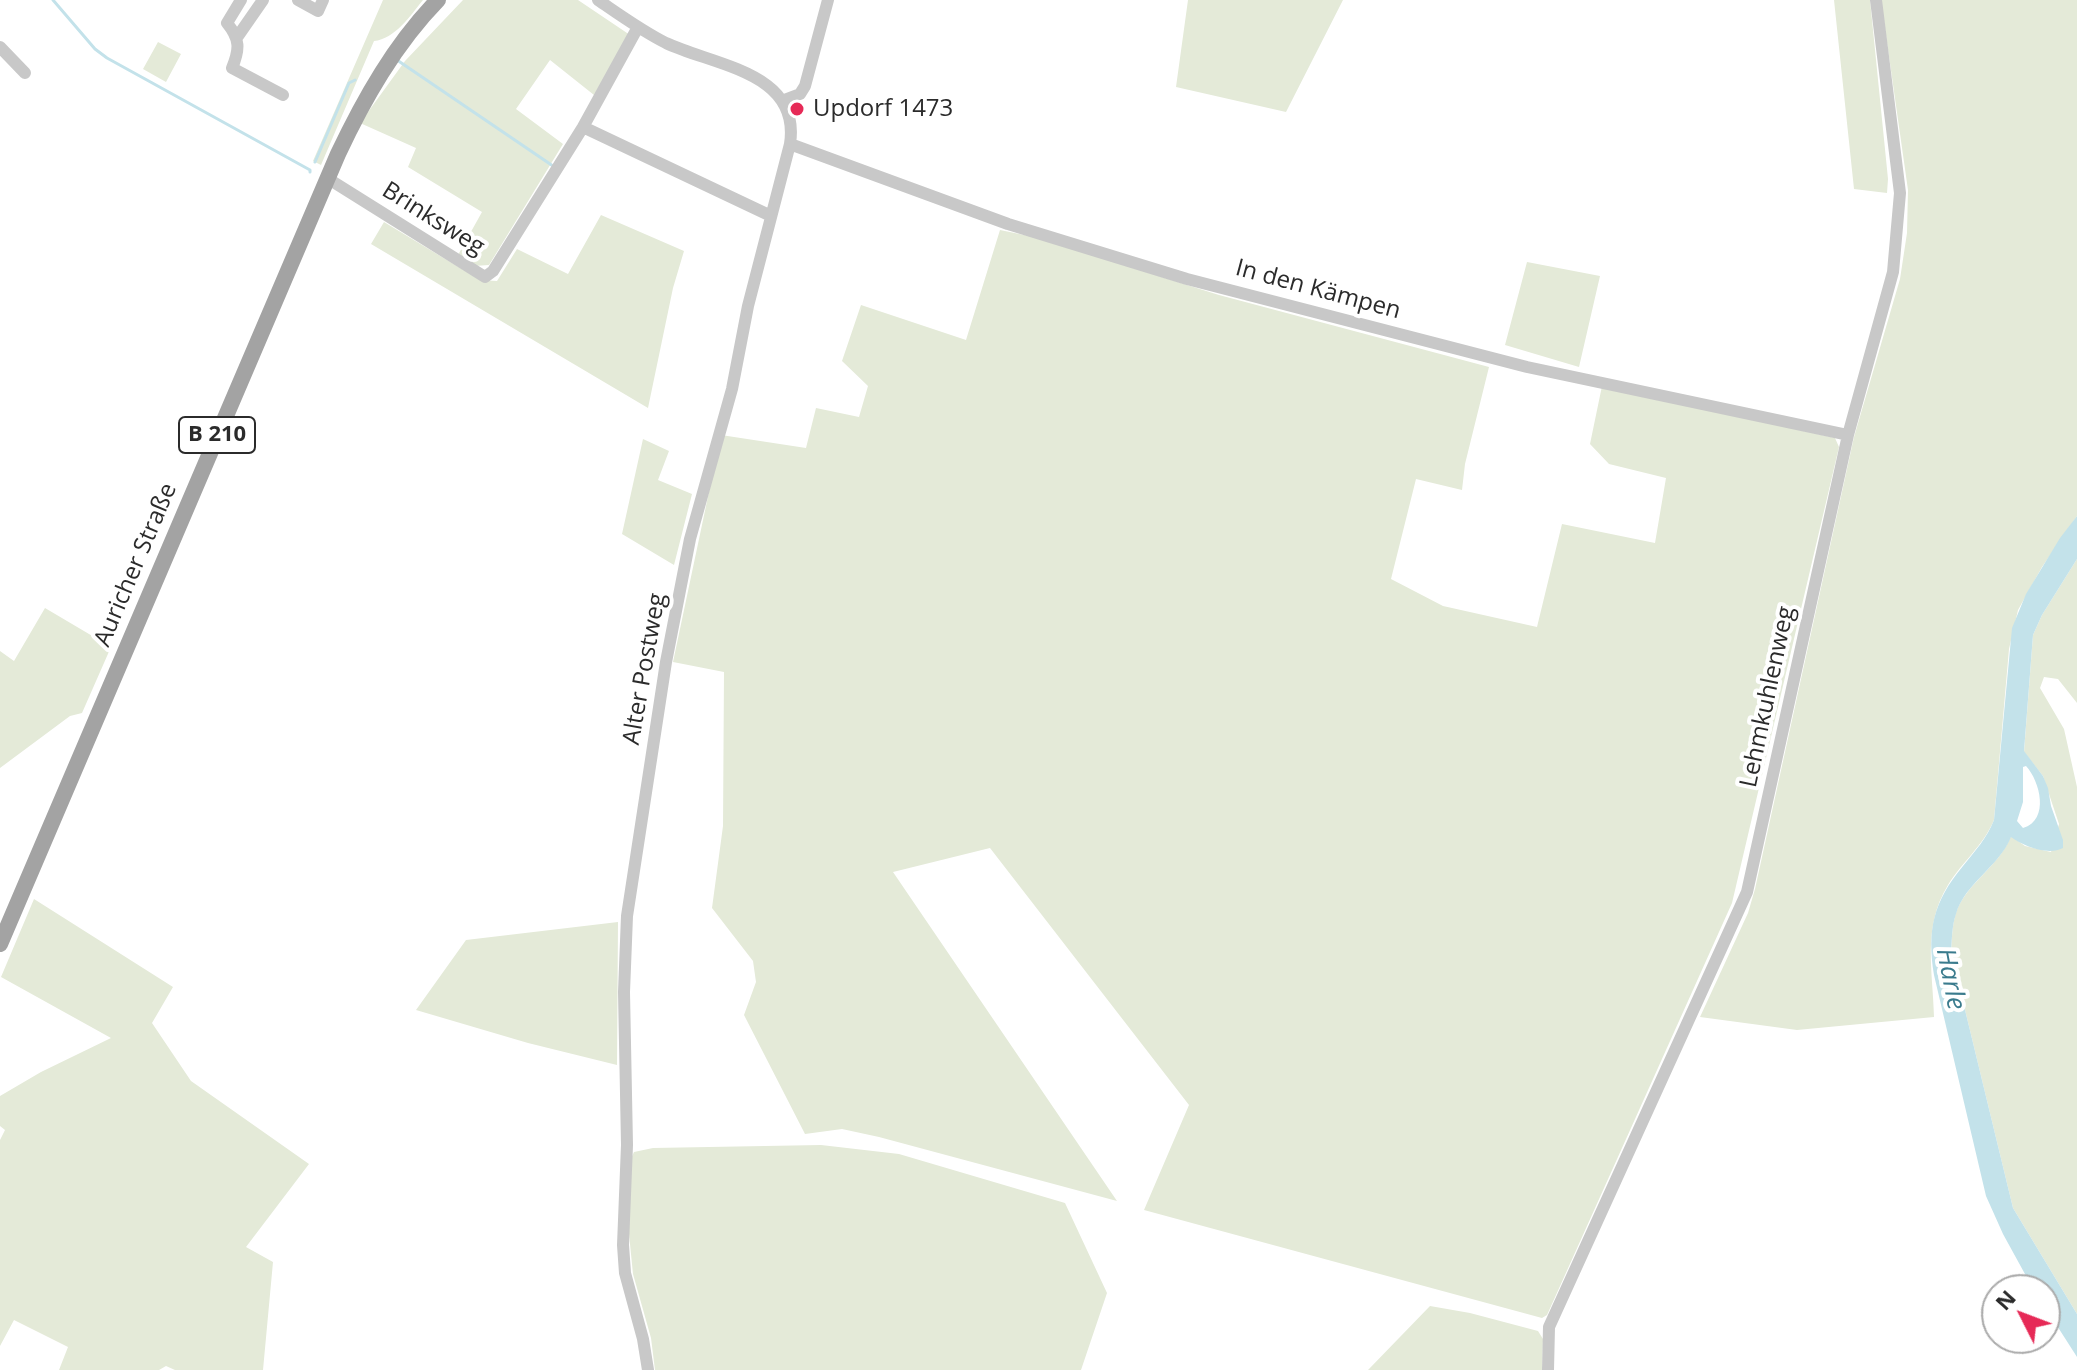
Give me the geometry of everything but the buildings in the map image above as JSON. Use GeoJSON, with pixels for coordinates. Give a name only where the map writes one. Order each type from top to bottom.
{"type":"FeatureCollection","features":[{"type":"Feature","properties":{"kind":"main road","name":"Auricher Straße"},"geometry":{"type":"LineString","coordinates":[[0,944],[327,178],[367,96],[402,43],[438,0]]}},
{"type":"Feature","properties":{"kind":"street"},"geometry":{"type":"LineString","coordinates":[[241,0],[227,23],[238,36],[239,51],[232,68],[283,95]]}},
{"type":"Feature","properties":{"kind":"street"},"geometry":{"type":"LineString","coordinates":[[238,36],[263,0]]}},
{"type":"Feature","properties":{"kind":"street"},"geometry":{"type":"LineString","coordinates":[[298,0],[318,11],[323,0]]}},
{"type":"Feature","properties":{"kind":"street"},"geometry":{"type":"LineString","coordinates":[[598,0],[668,44],[761,80],[784,100],[800,94],[805,86],[828,0]]}},
{"type":"Feature","properties":{"kind":"street","name":"Lehmkuhlenweg"},"geometry":{"type":"LineString","coordinates":[[1548,1370],[1549,1327],[1747,892],[1848,435],[1889,286],[1898,229],[1900,193],[1876,0]]}},
{"type":"Feature","properties":{"kind":"street","name":"Brinksweg"},"geometry":{"type":"LineString","coordinates":[[327,178],[485,277],[493,271],[583,127],[638,27]]}},
{"type":"Feature","properties":{"kind":"street"},"geometry":{"type":"LineString","coordinates":[[0,47],[25,73]]}},
{"type":"Feature","properties":{"kind":"street","name":"Alter Postweg"},"geometry":{"type":"LineString","coordinates":[[648,1370],[625,1273],[623,1245],[627,1145],[624,992],[627,916],[666,662],[690,539],[732,389],[748,306],[790,144],[791,125],[784,100]]}},
{"type":"Feature","properties":{"kind":"street"},"geometry":{"type":"LineString","coordinates":[[583,127],[771,216]]}},
{"type":"Feature","properties":{"kind":"street","name":"In den Kämpen"},"geometry":{"type":"LineString","coordinates":[[790,144],[1008,224],[1187,279],[1527,367],[1848,435]]}},
{"type":"Feature","properties":{"kind":"green space"},"geometry":{"type":"Polygon","coordinates":[[[383,0],[423,0],[395,31],[374,41],[321,165],[313,161],[383,0]]]}},
{"type":"Feature","properties":{"kind":"green space"},"geometry":{"type":"Polygon","coordinates":[[[463,0],[578,0],[630,35],[594,95],[550,60],[516,109],[563,144],[489,265],[474,266],[458,255],[482,212],[408,167],[416,148],[360,123],[405,61],[463,0]]]}},
{"type":"Feature","properties":{"kind":"green space"},"geometry":{"type":"Polygon","coordinates":[[[1188,0],[1343,0],[1286,112],[1176,87],[1188,0]]]}},
{"type":"Feature","properties":{"kind":"green space"},"geometry":{"type":"Polygon","coordinates":[[[1834,0],[1870,0],[1887,193],[1854,189],[1834,0]]]}},
{"type":"Feature","properties":{"kind":"green space"},"geometry":{"type":"Polygon","coordinates":[[[1881,0],[2077,0],[2077,516],[2042,567],[2018,610],[2009,649],[1994,820],[1948,885],[1935,917],[1931,950],[1934,1017],[1797,1030],[1700,1017],[1748,913],[1755,889],[1854,437],[1900,279],[1907,233],[1908,190],[1881,0]]]}},
{"type":"Feature","properties":{"kind":"green space"},"geometry":{"type":"Polygon","coordinates":[[[158,42],[181,54],[166,82],[143,69],[158,42]]]}},
{"type":"Feature","properties":{"kind":"green space"},"geometry":{"type":"Polygon","coordinates":[[[601,215],[684,251],[673,288],[648,408],[371,244],[384,222],[480,280],[497,281],[517,249],[568,274],[601,215]]]}},
{"type":"Feature","properties":{"kind":"green space"},"geometry":{"type":"Polygon","coordinates":[[[1000,230],[1034,237],[1219,295],[1489,367],[1465,464],[1462,490],[1416,479],[1391,579],[1443,606],[1537,627],[1562,524],[1655,543],[1666,478],[1609,464],[1590,444],[1602,386],[1835,438],[1839,447],[1732,903],[1547,1315],[1542,1318],[1144,1210],[1189,1105],[990,848],[893,872],[1117,1201],[842,1129],[805,1134],[744,1015],[756,982],[753,961],[712,908],[723,826],[724,672],[673,662],[721,435],[806,448],[816,408],[859,417],[868,386],[842,361],[861,305],[966,340],[1000,230]]]}},
{"type":"Feature","properties":{"kind":"green space"},"geometry":{"type":"Polygon","coordinates":[[[1527,262],[1600,276],[1579,367],[1505,345],[1527,262]]]}},
{"type":"Feature","properties":{"kind":"green space"},"geometry":{"type":"Polygon","coordinates":[[[643,439],[669,451],[658,480],[692,494],[674,565],[622,534],[643,439]]]}},
{"type":"Feature","properties":{"kind":"green space"},"geometry":{"type":"Polygon","coordinates":[[[2077,559],[2077,703],[2058,679],[2044,677],[2040,688],[2064,729],[2077,787],[2077,1314],[2061,1288],[2061,1274],[2053,1274],[2013,1208],[1951,952],[1954,922],[1961,902],[1999,857],[2011,836],[2025,846],[2051,852],[2059,824],[2043,776],[2024,752],[2033,635],[2077,559]]]}},
{"type":"Feature","properties":{"kind":"green space"},"geometry":{"type":"Polygon","coordinates":[[[45,608],[111,647],[82,713],[70,716],[0,768],[0,651],[14,661],[45,608]]]}},
{"type":"Feature","properties":{"kind":"green space"},"geometry":{"type":"Polygon","coordinates":[[[34,899],[173,987],[152,1023],[191,1081],[309,1164],[246,1247],[273,1262],[263,1370],[175,1370],[166,1366],[159,1370],[59,1370],[68,1347],[14,1320],[0,1346],[0,1140],[5,1130],[0,1126],[0,1096],[111,1038],[1,977],[34,899]]]}},
{"type":"Feature","properties":{"kind":"green space"},"geometry":{"type":"Polygon","coordinates":[[[618,922],[617,1065],[416,1010],[466,940],[618,922]]]}},
{"type":"Feature","properties":{"kind":"green space"},"geometry":{"type":"Polygon","coordinates":[[[821,1145],[899,1154],[1065,1203],[1107,1293],[1081,1370],[655,1370],[651,1338],[633,1274],[629,1234],[629,1163],[634,1152],[653,1148],[821,1145]]]}},
{"type":"Feature","properties":{"kind":"green space"},"geometry":{"type":"Polygon","coordinates":[[[1430,1306],[1538,1331],[1543,1339],[1542,1370],[1368,1370],[1430,1306]]]}},
{"type":"Feature","properties":{"kind":"water","name":"Harle"},"geometry":{"type":"Polygon","coordinates":[[[2077,516],[2077,559],[2033,635],[2024,751],[2048,788],[2063,848],[2043,850],[2029,847],[2011,837],[2006,848],[1960,903],[1951,952],[2013,1208],[2053,1274],[2025,1274],[1986,1196],[1934,975],[1931,944],[1935,917],[1945,892],[1984,839],[1994,820],[2012,628],[2026,594],[2077,516]],[[2026,766],[2023,767],[2023,802],[2017,821],[2023,828],[2031,824],[2040,809],[2035,781],[2026,766]]]}},
{"type":"Feature","properties":{"kind":"water"},"geometry":{"type":"Polygon","coordinates":[[[2061,1288],[2077,1314],[2077,1357],[2061,1332],[2061,1288]]]}},
{"type":"Feature","properties":{"kind":"waterway"},"geometry":{"type":"LineString","coordinates":[[53,0],[95,49],[107,58],[310,172]]}},
{"type":"Feature","properties":{"kind":"waterway"},"geometry":{"type":"LineString","coordinates":[[397,60],[553,166]]}},
{"type":"Feature","properties":{"kind":"waterway"},"geometry":{"type":"LineString","coordinates":[[315,162],[349,83],[355,80]]}},
{"type":"Feature","properties":{"kind":"place","name":"Updorf 1473"},"geometry":{"type":"Point","coordinates":[797,109]}}]}
